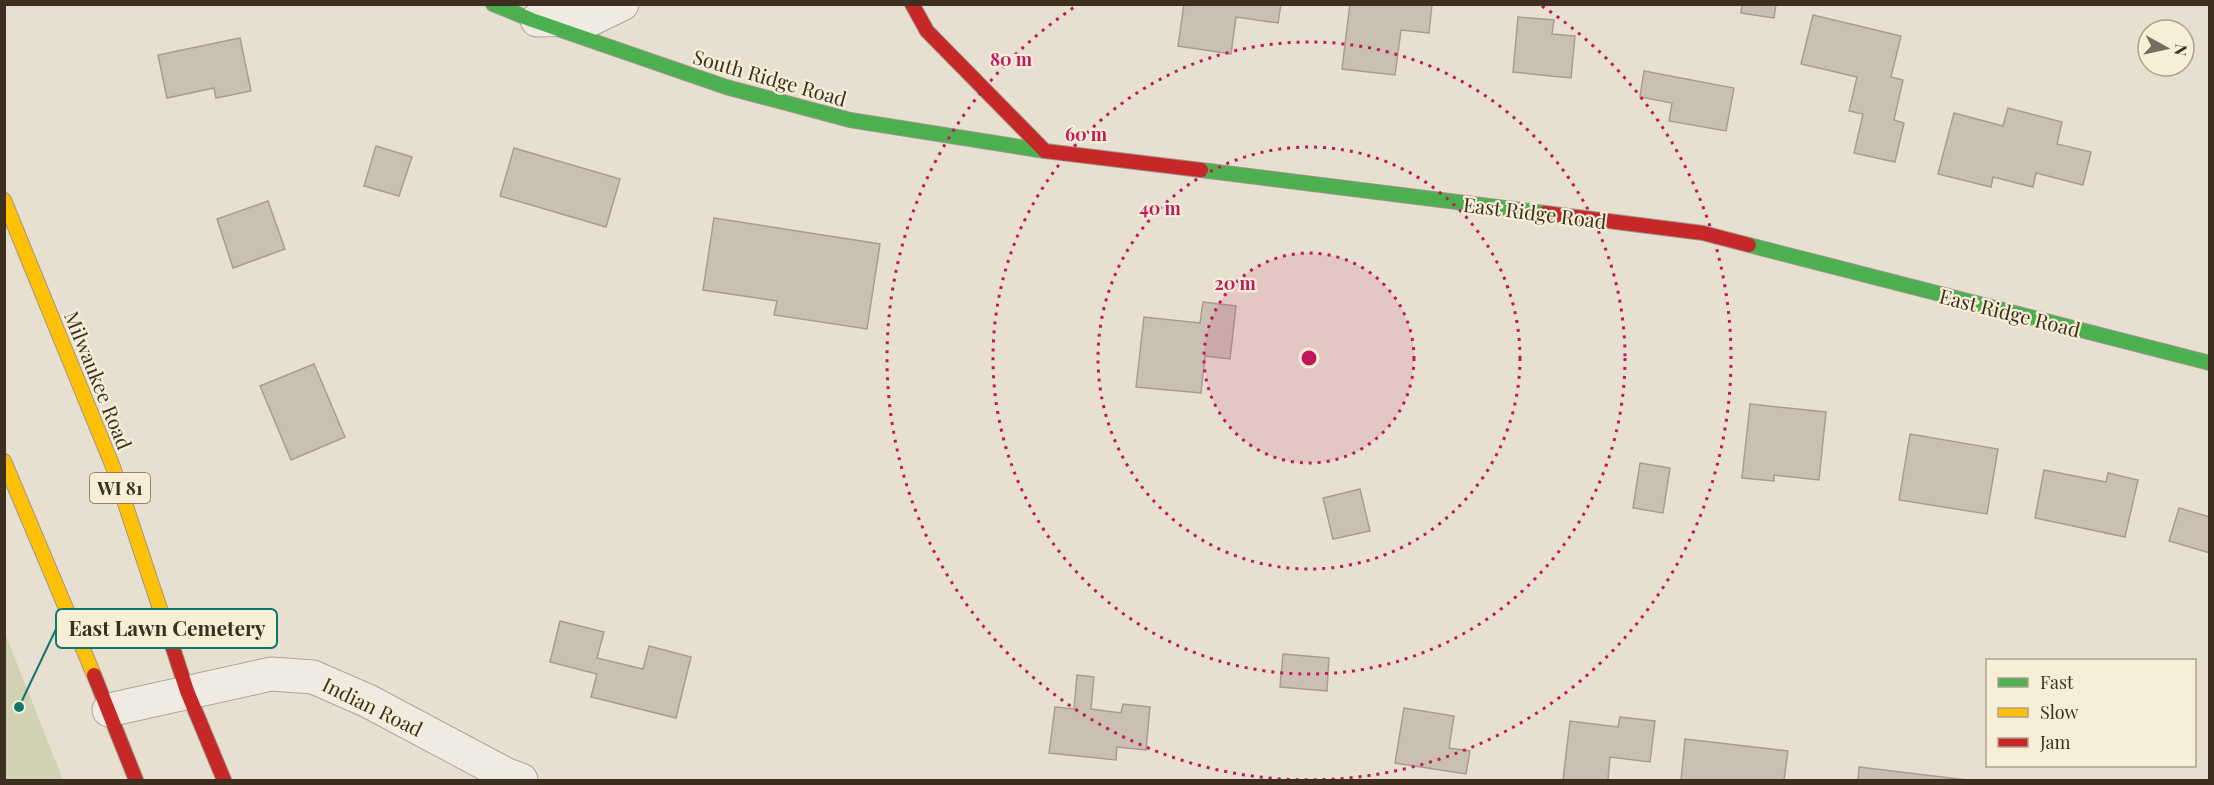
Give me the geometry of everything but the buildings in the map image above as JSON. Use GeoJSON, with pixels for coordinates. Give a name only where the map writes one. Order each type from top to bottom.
{"type":"FeatureCollection","features":[{"type":"Feature","properties":{"kind":"street","name":"South Ridge Road"},"geometry":{"type":"LineString","coordinates":[[493,4],[532,20],[726,87],[850,120],[1045,151]]}},
{"type":"Feature","properties":{"kind":"street"},"geometry":{"type":"LineString","coordinates":[[532,20],[591,19],[622,4]]}},
{"type":"Feature","properties":{"kind":"street"},"geometry":{"type":"LineString","coordinates":[[912,4],[927,31],[1045,151]]}},
{"type":"Feature","properties":{"kind":"street","name":"East Ridge Road"},"geometry":{"type":"LineString","coordinates":[[1045,151],[1703,233],[2210,363]]}},
{"type":"Feature","properties":{"kind":"street","name":"Milwaukee Road"},"geometry":{"type":"LineString","coordinates":[[4,200],[113,467],[187,691],[224,780]]}},
{"type":"Feature","properties":{"kind":"street"},"geometry":{"type":"LineString","coordinates":[[4,461],[109,710],[136,780]]}},
{"type":"Feature","properties":{"kind":"street","name":"Indian Road"},"geometry":{"type":"LineString","coordinates":[[109,710],[271,674],[313,677],[368,701],[507,776],[522,780]]}},
{"type":"Feature","properties":{"kind":"green space"},"geometry":{"type":"Polygon","coordinates":[[[5,633],[63,780],[5,780],[5,633]]]}},
{"type":"Feature","properties":{"kind":"traffic: fast"},"geometry":{"type":"LineString","coordinates":[[493,4],[532,20],[726,87],[850,120],[1045,151]]}},
{"type":"Feature","properties":{"kind":"traffic: fast"},"geometry":{"type":"LineString","coordinates":[[1201,170],[1545,213]]}},
{"type":"Feature","properties":{"kind":"traffic: fast"},"geometry":{"type":"LineString","coordinates":[[1749,245],[2210,363]]}},
{"type":"Feature","properties":{"kind":"traffic: slow"},"geometry":{"type":"LineString","coordinates":[[4,200],[113,467],[171,642]]}},
{"type":"Feature","properties":{"kind":"traffic: slow"},"geometry":{"type":"LineString","coordinates":[[4,461],[94,675]]}},
{"type":"Feature","properties":{"kind":"traffic: jam"},"geometry":{"type":"LineString","coordinates":[[912,4],[927,31],[1045,151],[1201,170]]}},
{"type":"Feature","properties":{"kind":"traffic: jam"},"geometry":{"type":"LineString","coordinates":[[1545,213],[1703,233],[1749,245]]}},
{"type":"Feature","properties":{"kind":"traffic: jam"},"geometry":{"type":"LineString","coordinates":[[171,642],[187,691],[224,780]]}},
{"type":"Feature","properties":{"kind":"traffic: jam"},"geometry":{"type":"LineString","coordinates":[[94,675],[136,780]]}},
{"type":"Feature","properties":{"kind":"place","name":"East Lawn Cemetery"},"geometry":{"type":"Point","coordinates":[19,707]}}]}
